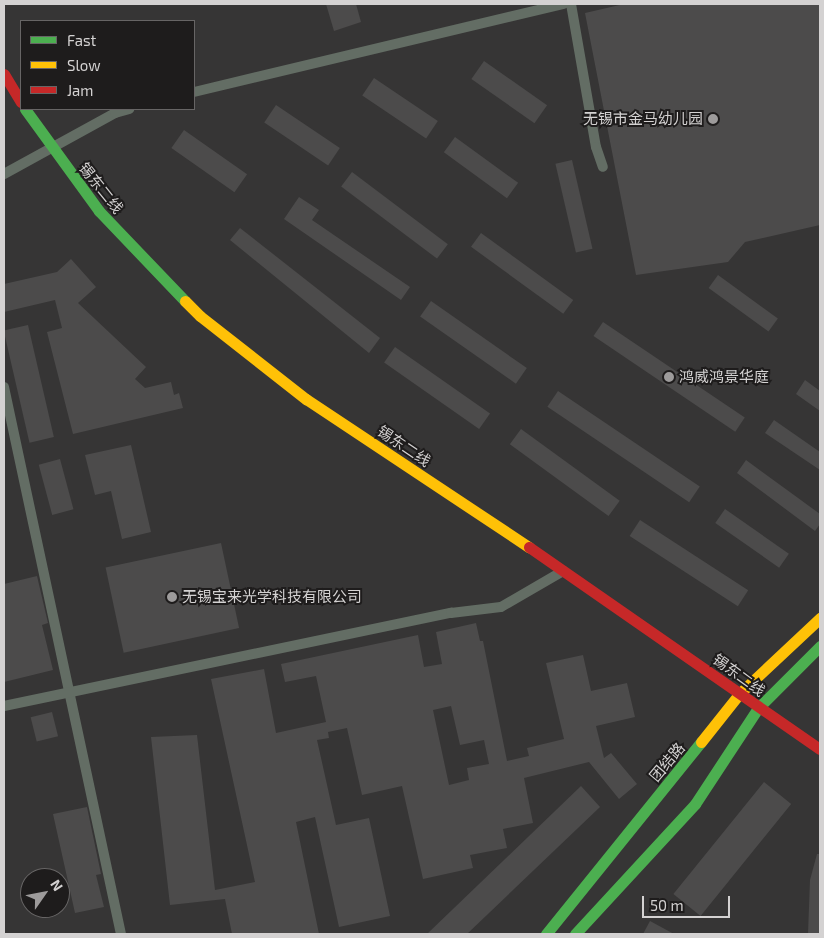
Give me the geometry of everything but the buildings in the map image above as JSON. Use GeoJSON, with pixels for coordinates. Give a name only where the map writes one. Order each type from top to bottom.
{"type":"FeatureCollection","features":[{"type":"Feature","properties":{"kind":"main road"},"geometry":{"type":"LineString","coordinates":[[4,74],[20,100]]}},
{"type":"Feature","properties":{"kind":"main road","name":"锡东二线"},"geometry":{"type":"LineString","coordinates":[[26,110],[50,147],[99,211],[200,316],[306,399],[563,571],[740,693],[758,708],[820,749]]}},
{"type":"Feature","properties":{"kind":"main road","name":"团结路"},"geometry":{"type":"LineString","coordinates":[[546,934],[740,693],[820,618]]}},
{"type":"Feature","properties":{"kind":"main road"},"geometry":{"type":"LineString","coordinates":[[575,934],[695,804],[758,708],[820,646]]}},
{"type":"Feature","properties":{"kind":"street"},"geometry":{"type":"LineString","coordinates":[[195,92],[564,4]]}},
{"type":"Feature","properties":{"kind":"street"},"geometry":{"type":"LineString","coordinates":[[571,4],[596,147],[603,168]]}},
{"type":"Feature","properties":{"kind":"street"},"geometry":{"type":"LineString","coordinates":[[4,174],[50,147],[127,110]]}},
{"type":"Feature","properties":{"kind":"street"},"geometry":{"type":"LineString","coordinates":[[4,387],[71,692],[121,934]]}},
{"type":"Feature","properties":{"kind":"street"},"geometry":{"type":"LineString","coordinates":[[4,706],[451,614],[501,607],[563,571]]}},
{"type":"Feature","properties":{"kind":"traffic: fast"},"geometry":{"type":"LineString","coordinates":[[26,110],[99,211],[185,301]]}},
{"type":"Feature","properties":{"kind":"traffic: fast"},"geometry":{"type":"LineString","coordinates":[[575,934],[695,804],[758,708],[820,646]]}},
{"type":"Feature","properties":{"kind":"traffic: fast"},"geometry":{"type":"LineString","coordinates":[[546,934],[701,742]]}},
{"type":"Feature","properties":{"kind":"traffic: slow"},"geometry":{"type":"LineString","coordinates":[[185,301],[200,316],[306,399],[529,547]]}},
{"type":"Feature","properties":{"kind":"traffic: slow"},"geometry":{"type":"LineString","coordinates":[[701,742],[740,693],[820,618]]}},
{"type":"Feature","properties":{"kind":"traffic: jam"},"geometry":{"type":"LineString","coordinates":[[4,74],[20,100]]}},
{"type":"Feature","properties":{"kind":"traffic: jam"},"geometry":{"type":"LineString","coordinates":[[529,547],[820,749]]}},
{"type":"Feature","properties":{"kind":"place","name":"无锡市金马幼儿园"},"geometry":{"type":"Point","coordinates":[713,119]}},
{"type":"Feature","properties":{"kind":"place","name":"鸿威鸿景华庭"},"geometry":{"type":"Point","coordinates":[669,377]}},
{"type":"Feature","properties":{"kind":"place","name":"无锡宝来光学科技有限公司"},"geometry":{"type":"Point","coordinates":[172,597]}}]}
